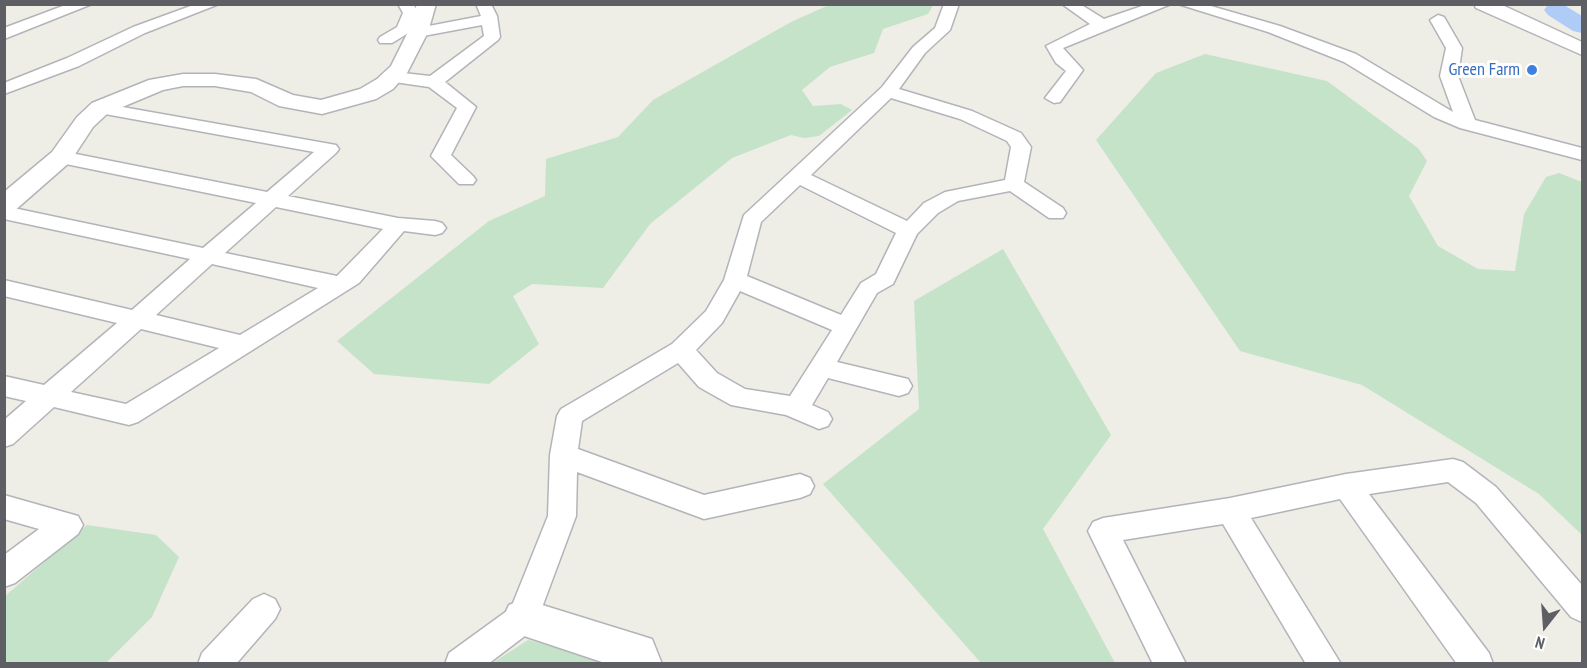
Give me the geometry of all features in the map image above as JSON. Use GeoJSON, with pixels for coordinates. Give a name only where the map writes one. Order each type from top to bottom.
{"type":"FeatureCollection","features":[{"type":"Feature","properties":{"kind":"street"},"geometry":{"type":"LineString","coordinates":[[4,34],[36,20],[85,4]]}},
{"type":"Feature","properties":{"kind":"street"},"geometry":{"type":"LineString","coordinates":[[4,89],[73,62],[139,30],[212,4]]}},
{"type":"Feature","properties":{"kind":"street"},"geometry":{"type":"LineString","coordinates":[[386,40],[404,30],[411,13],[405,4]]}},
{"type":"Feature","properties":{"kind":"street"},"geometry":{"type":"LineString","coordinates":[[4,206],[61,158],[85,122],[100,108],[157,85],[198,79],[256,86],[287,101],[322,107],[368,94],[394,77],[418,32],[427,4]]}},
{"type":"Feature","properties":{"kind":"street"},"geometry":{"type":"LineString","coordinates":[[461,663],[523,618],[562,516],[564,456],[570,416],[681,350],[714,317],[735,280],[744,254],[751,220],[800,177],[821,152],[834,144],[888,91],[919,50],[942,30],[952,4]]}},
{"type":"Feature","properties":{"kind":"street"},"geometry":{"type":"LineString","coordinates":[[1069,4],[1102,25]]}},
{"type":"Feature","properties":{"kind":"street"},"geometry":{"type":"LineString","coordinates":[[1054,98],[1075,70],[1062,59],[1054,46],[1102,25],[1164,4]]}},
{"type":"Feature","properties":{"kind":"street"},"geometry":{"type":"LineString","coordinates":[[1185,4],[1274,29],[1350,58],[1440,113],[1467,124],[1582,154]]}},
{"type":"Feature","properties":{"kind":"street"},"geometry":{"type":"LineString","coordinates":[[1483,4],[1582,49]]}},
{"type":"Feature","properties":{"kind":"street"},"geometry":{"type":"LineString","coordinates":[[1506,4],[1582,38]]}},
{"type":"Feature","properties":{"kind":"street"},"geometry":{"type":"LineString","coordinates":[[418,32],[486,12],[492,37],[434,82]]}},
{"type":"Feature","properties":{"kind":"street"},"geometry":{"type":"LineString","coordinates":[[1438,20],[1455,48],[1449,76],[1467,124]]}},
{"type":"Feature","properties":{"kind":"street"},"geometry":{"type":"LineString","coordinates":[[394,77],[434,82],[467,107],[441,156],[466,180]]}},
{"type":"Feature","properties":{"kind":"street"},"geometry":{"type":"LineString","coordinates":[[888,91],[966,115],[1014,137],[1021,147],[1014,184]]}},
{"type":"Feature","properties":{"kind":"street"},"geometry":{"type":"LineString","coordinates":[[4,436],[329,149],[100,108]]}},
{"type":"Feature","properties":{"kind":"street"},"geometry":{"type":"LineString","coordinates":[[61,158],[398,225],[412,224],[435,228]]}},
{"type":"Feature","properties":{"kind":"street"},"geometry":{"type":"LineString","coordinates":[[800,177],[908,230]]}},
{"type":"Feature","properties":{"kind":"street"},"geometry":{"type":"LineString","coordinates":[[681,350],[708,380],[740,398],[807,414],[820,367],[869,288],[885,279],[908,230],[931,208],[952,196],[1014,184],[1056,213]]}},
{"type":"Feature","properties":{"kind":"street"},"geometry":{"type":"LineString","coordinates":[[4,212],[341,285]]}},
{"type":"Feature","properties":{"kind":"street"},"geometry":{"type":"LineString","coordinates":[[4,386],[129,415],[351,278],[398,225]]}},
{"type":"Feature","properties":{"kind":"street"},"geometry":{"type":"LineString","coordinates":[[735,280],[846,326]]}},
{"type":"Feature","properties":{"kind":"street"},"geometry":{"type":"LineString","coordinates":[[4,288],[245,345]]}},
{"type":"Feature","properties":{"kind":"street"},"geometry":{"type":"LineString","coordinates":[[820,367],[899,386]]}},
{"type":"Feature","properties":{"kind":"street"},"geometry":{"type":"LineString","coordinates":[[564,456],[704,507],[800,486]]}},
{"type":"Feature","properties":{"kind":"street"},"geometry":{"type":"LineString","coordinates":[[1170,663],[1103,531],[1230,510],[1346,486],[1453,470],[1486,495],[1582,607]]}},
{"type":"Feature","properties":{"kind":"street"},"geometry":{"type":"LineString","coordinates":[[1346,486],[1477,663]]}},
{"type":"Feature","properties":{"kind":"street"},"geometry":{"type":"LineString","coordinates":[[4,507],[68,525],[12,564],[4,573]]}},
{"type":"Feature","properties":{"kind":"street"},"geometry":{"type":"LineString","coordinates":[[1230,510],[1325,663]]}},
{"type":"Feature","properties":{"kind":"street"},"geometry":{"type":"LineString","coordinates":[[214,663],[264,609]]}},
{"type":"Feature","properties":{"kind":"street"},"geometry":{"type":"LineString","coordinates":[[523,618],[638,653],[642,663]]}},
{"type":"Feature","properties":{"kind":"green space"},"geometry":{"type":"Polygon","coordinates":[[[931,4],[932,7],[928,14],[883,29],[874,53],[830,67],[802,90],[813,106],[841,104],[852,110],[819,136],[804,138],[791,135],[732,158],[650,224],[603,288],[532,284],[513,296],[539,344],[489,384],[374,374],[337,341],[489,221],[545,196],[546,159],[618,137],[653,100],[791,22],[829,5],[931,4]]]}},
{"type":"Feature","properties":{"kind":"green space"},"geometry":{"type":"Polygon","coordinates":[[[1205,54],[1327,81],[1418,148],[1427,161],[1409,196],[1438,246],[1478,269],[1515,271],[1524,214],[1546,177],[1559,173],[1582,182],[1582,535],[1539,494],[1362,385],[1240,351],[1096,140],[1156,73],[1205,54]]]}},
{"type":"Feature","properties":{"kind":"green space"},"geometry":{"type":"Polygon","coordinates":[[[1003,249],[1111,435],[1043,529],[1115,663],[981,663],[823,484],[919,409],[914,301],[1003,249]]]}},
{"type":"Feature","properties":{"kind":"green space"},"geometry":{"type":"Polygon","coordinates":[[[87,525],[156,535],[179,557],[152,617],[106,663],[5,663],[4,597],[87,525]]]}},
{"type":"Feature","properties":{"kind":"green space"},"geometry":{"type":"Polygon","coordinates":[[[528,640],[615,663],[491,664],[528,640]]]}},
{"type":"Feature","properties":{"kind":"waterway"},"geometry":{"type":"LineString","coordinates":[[1556,10],[1582,26]]}},
{"type":"Feature","properties":{"kind":"place","name":"Green Farm"},"geometry":{"type":"Point","coordinates":[1532,70]}}]}
